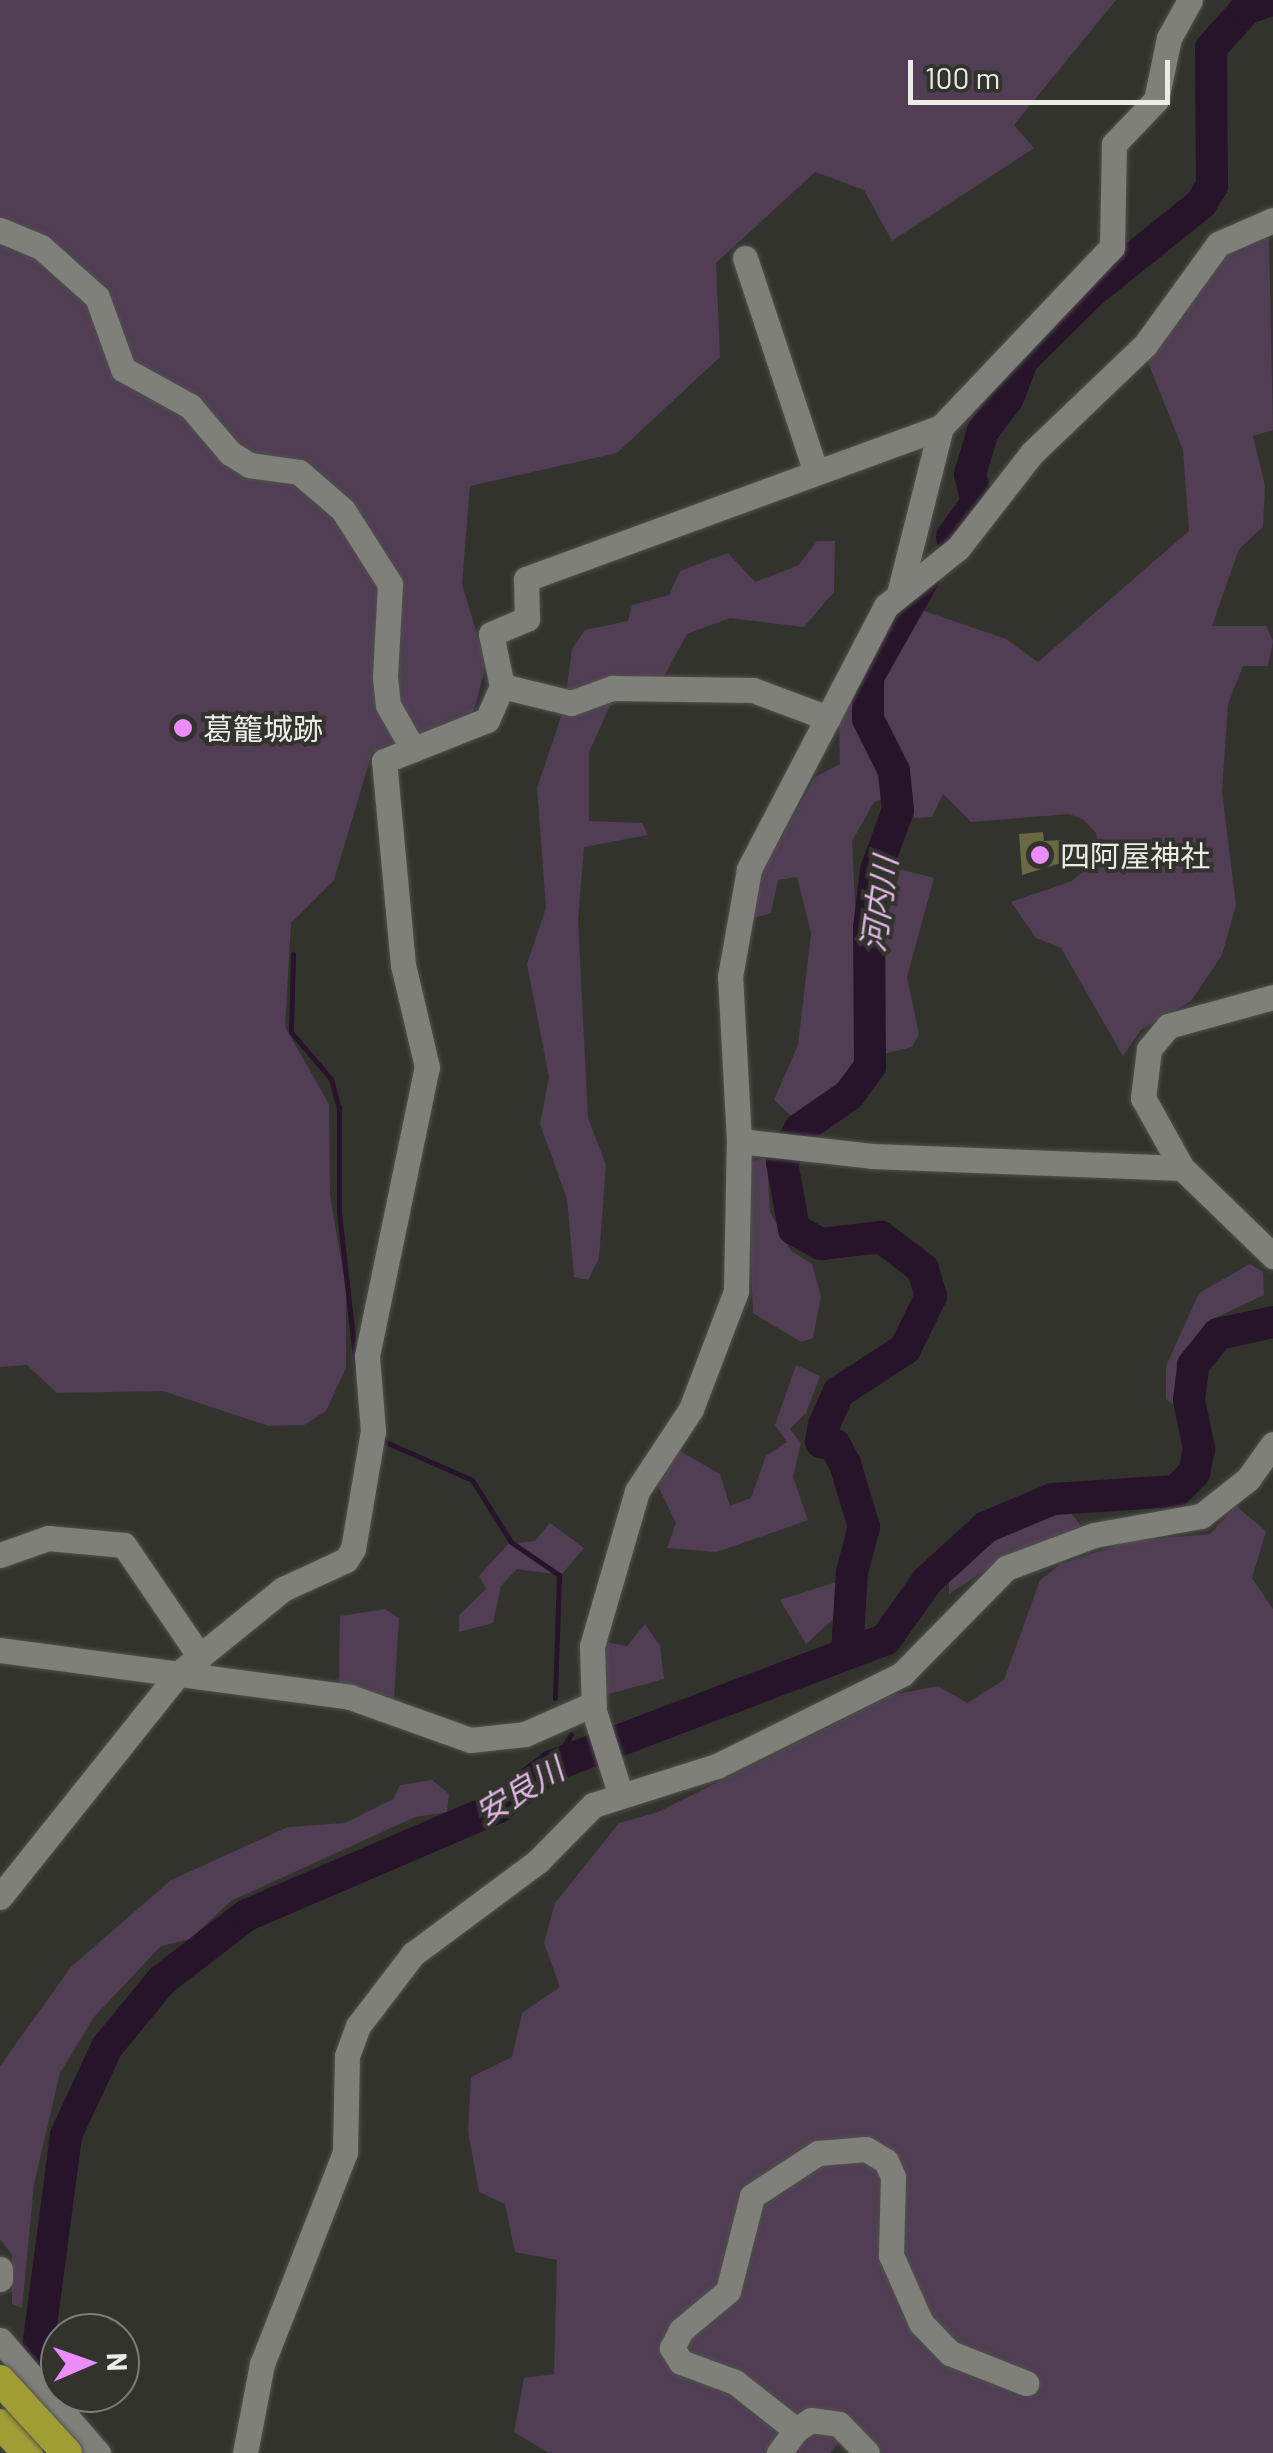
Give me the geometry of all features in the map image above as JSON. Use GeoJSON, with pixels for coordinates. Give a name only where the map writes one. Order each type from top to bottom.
{"type":"FeatureCollection","features":[{"type":"Feature","properties":{"kind":"highway"},"geometry":{"type":"LineString","coordinates":[[4,2359],[67,2453]]}},
{"type":"Feature","properties":{"kind":"highway"},"geometry":{"type":"LineString","coordinates":[[0,2424],[31,2453]]}},
{"type":"Feature","properties":{"kind":"street"},"geometry":{"type":"LineString","coordinates":[[0,1897],[178,1674],[283,1588],[346,1560],[353,1548],[373,1430],[367,1356],[426,1082],[402,965],[381,768],[413,750],[486,720],[502,686],[491,634],[527,619],[526,579],[941,427],[1112,247],[1114,144],[1156,100],[1170,38],[1190,0]]}},
{"type":"Feature","properties":{"kind":"street"},"geometry":{"type":"LineString","coordinates":[[617,1784],[593,1708],[596,1618],[637,1491],[692,1409],[736,1292],[740,1141],[730,976],[736,913],[748,869],[828,718],[915,580],[1081,401],[1145,345],[1218,244],[1273,220]]}},
{"type":"Feature","properties":{"kind":"street"},"geometry":{"type":"LineString","coordinates":[[0,230],[41,248],[97,297],[122,369],[190,406],[230,454],[249,465],[300,472],[343,510],[390,584],[384,677],[388,704],[413,750]]}},
{"type":"Feature","properties":{"kind":"street"},"geometry":{"type":"LineString","coordinates":[[745,258],[816,473]]}},
{"type":"Feature","properties":{"kind":"street"},"geometry":{"type":"LineString","coordinates":[[915,580],[941,427]]}},
{"type":"Feature","properties":{"kind":"street"},"geometry":{"type":"LineString","coordinates":[[502,686],[571,703],[612,688],[752,690],[828,718]]}},
{"type":"Feature","properties":{"kind":"street"},"geometry":{"type":"LineString","coordinates":[[1273,997],[1168,1026],[1149,1048],[1143,1098],[1182,1168],[1273,1256]]}},
{"type":"Feature","properties":{"kind":"street"},"geometry":{"type":"LineString","coordinates":[[740,1141],[1182,1168]]}},
{"type":"Feature","properties":{"kind":"street"},"geometry":{"type":"LineString","coordinates":[[246,2453],[267,2349],[317,2239],[345,2152],[347,2056],[358,2026],[413,1954],[538,1860],[617,1784],[717,1766],[902,1674],[1006,1568],[1094,1535],[1201,1516],[1248,1479],[1273,1444]]}},
{"type":"Feature","properties":{"kind":"street"},"geometry":{"type":"LineString","coordinates":[[0,1555],[48,1538],[124,1545],[200,1657]]}},
{"type":"Feature","properties":{"kind":"street"},"geometry":{"type":"LineString","coordinates":[[0,1650],[380,1703],[470,1740],[525,1734],[593,1708]]}},
{"type":"Feature","properties":{"kind":"street"},"geometry":{"type":"LineString","coordinates":[[796,2430],[735,2382],[681,2362],[672,2348],[680,2330],[728,2291],[752,2196],[818,2153],[866,2149],[886,2161],[893,2177],[891,2255],[922,2323],[950,2353],[1026,2383]]}},
{"type":"Feature","properties":{"kind":"street"},"geometry":{"type":"LineString","coordinates":[[0,2269],[0,2279]]}},
{"type":"Feature","properties":{"kind":"street"},"geometry":{"type":"LineString","coordinates":[[4,2359],[40,2391]]}},
{"type":"Feature","properties":{"kind":"street"},"geometry":{"type":"LineString","coordinates":[[31,2453],[53,2413]]}},
{"type":"Feature","properties":{"kind":"street"},"geometry":{"type":"LineString","coordinates":[[63,2413],[98,2453]]}},
{"type":"Feature","properties":{"kind":"street"},"geometry":{"type":"LineString","coordinates":[[779,2453],[796,2430],[811,2420],[839,2424],[867,2453]]}},
{"type":"Feature","properties":{"kind":"shaded area"},"geometry":{"type":"Polygon","coordinates":[[[0,0],[1116,0],[1014,125],[1034,148],[892,241],[864,190],[815,172],[716,263],[720,357],[617,453],[470,486],[462,584],[486,664],[473,715],[372,753],[334,880],[291,923],[285,1027],[329,1104],[330,1196],[346,1288],[346,1368],[326,1411],[304,1425],[269,1426],[163,1391],[57,1393],[27,1365],[0,1367],[0,0]]]}},
{"type":"Feature","properties":{"kind":"shaded area"},"geometry":{"type":"Polygon","coordinates":[[[1269,238],[1273,430],[1253,436],[1265,486],[1263,527],[1239,549],[1212,626],[1266,626],[1273,641],[1268,666],[1243,666],[1228,704],[1222,792],[1236,905],[1222,955],[1191,1001],[1141,1030],[1123,1056],[1061,948],[1036,938],[1011,902],[1072,881],[1099,857],[1096,833],[1084,820],[1069,814],[971,822],[943,794],[932,817],[915,818],[900,793],[874,802],[852,841],[856,925],[885,925],[900,869],[934,878],[907,977],[919,1034],[912,1047],[879,1055],[849,1075],[798,1122],[774,1100],[798,1045],[811,933],[797,877],[778,880],[771,913],[751,919],[751,892],[815,777],[840,764],[839,721],[891,614],[921,610],[1006,639],[1038,662],[1189,531],[1183,450],[1147,360],[1237,241],[1269,238]]]}},
{"type":"Feature","properties":{"kind":"shaded area"},"geometry":{"type":"Polygon","coordinates":[[[817,541],[835,541],[834,592],[804,627],[730,618],[687,634],[662,680],[610,706],[589,752],[589,821],[642,823],[648,835],[584,847],[578,920],[588,1118],[606,1165],[599,1258],[588,1280],[574,1277],[567,1199],[540,1124],[549,1077],[527,964],[546,908],[537,788],[564,708],[572,649],[585,630],[628,621],[632,605],[669,595],[680,571],[728,553],[755,582],[799,565],[817,541]]]}},
{"type":"Feature","properties":{"kind":"shaded area"},"geometry":{"type":"Polygon","coordinates":[[[767,1158],[770,1212],[791,1251],[812,1264],[821,1296],[813,1338],[801,1342],[753,1313],[747,1162],[767,1158]]]}},
{"type":"Feature","properties":{"kind":"shaded area"},"geometry":{"type":"Polygon","coordinates":[[[1250,1264],[1263,1272],[1264,1295],[1215,1318],[1186,1364],[1178,1408],[1166,1399],[1166,1366],[1199,1293],[1250,1264]]]}},
{"type":"Feature","properties":{"kind":"shaded area"},"geometry":{"type":"Polygon","coordinates":[[[796,1365],[820,1376],[806,1413],[790,1429],[801,1443],[793,1477],[808,1520],[717,1552],[667,1548],[676,1523],[658,1486],[678,1450],[720,1474],[730,1506],[751,1498],[766,1456],[787,1442],[775,1425],[796,1365]]]}},
{"type":"Feature","properties":{"kind":"shaded area"},"geometry":{"type":"Polygon","coordinates":[[[1236,1506],[1266,1531],[1252,1578],[1273,1609],[1273,2453],[881,2453],[855,2423],[830,2453],[549,2453],[514,2432],[524,2378],[554,2374],[557,2260],[515,2252],[505,2204],[479,2192],[468,2131],[471,2077],[512,2057],[522,2013],[560,1987],[544,1943],[555,1903],[619,1823],[658,1812],[892,1695],[938,1686],[967,1703],[1004,1680],[1040,1580],[1061,1564],[1130,1541],[1210,1534],[1236,1506]]]}},
{"type":"Feature","properties":{"kind":"shaded area"},"geometry":{"type":"Polygon","coordinates":[[[1068,1509],[1081,1526],[1006,1557],[949,1594],[949,1572],[1000,1528],[1068,1509]]]}},
{"type":"Feature","properties":{"kind":"shaded area"},"geometry":{"type":"Polygon","coordinates":[[[550,1523],[584,1548],[561,1575],[517,1569],[501,1586],[493,1623],[459,1632],[459,1615],[486,1589],[479,1576],[508,1544],[535,1541],[550,1523]]]}},
{"type":"Feature","properties":{"kind":"shaded area"},"geometry":{"type":"Polygon","coordinates":[[[836,1582],[840,1613],[806,1644],[780,1600],[836,1582]]]}},
{"type":"Feature","properties":{"kind":"shaded area"},"geometry":{"type":"Polygon","coordinates":[[[385,1609],[399,1618],[394,1698],[339,1684],[340,1616],[385,1609]]]}},
{"type":"Feature","properties":{"kind":"shaded area"},"geometry":{"type":"Polygon","coordinates":[[[645,1624],[660,1646],[664,1679],[602,1696],[604,1642],[627,1646],[645,1624]]]}},
{"type":"Feature","properties":{"kind":"shaded area"},"geometry":{"type":"Polygon","coordinates":[[[432,1780],[449,1794],[447,1812],[415,1817],[231,1901],[190,1939],[161,1946],[94,2017],[60,2073],[34,2184],[22,2308],[12,2304],[12,2255],[0,2239],[0,2066],[71,1967],[171,1880],[288,1827],[345,1823],[393,1799],[400,1785],[432,1780]]]}},
{"type":"Feature","properties":{"kind":"building","name":"四阿屋神社"},"geometry":{"type":"Polygon","coordinates":[[[1043,832],[1044,841],[1062,840],[1064,862],[1022,875],[1019,834],[1043,832]]]}},
{"type":"Feature","properties":{"kind":"waterway","name":"河内川"},"geometry":{"type":"LineString","coordinates":[[952,537],[977,502],[970,474],[983,431],[1008,398],[1023,359],[1091,292],[1201,204],[1212,186],[1211,48],[1246,9],[1271,0]]}},
{"type":"Feature","properties":{"kind":"waterway","name":"河内川"},"geometry":{"type":"LineString","coordinates":[[847,1653],[852,1572],[864,1527],[845,1464],[835,1445],[821,1442],[824,1425],[839,1392],[905,1349],[931,1296],[923,1269],[881,1237],[821,1244],[794,1229],[782,1162],[800,1129],[849,1095],[870,1066],[869,928],[876,870],[898,810],[894,771],[868,719],[868,677],[925,576]]}},
{"type":"Feature","properties":{"kind":"waterway"},"geometry":{"type":"LineString","coordinates":[[293,954],[291,1032],[331,1079],[339,1108],[339,1212],[356,1367]]}},
{"type":"Feature","properties":{"kind":"waterway","name":"安良川"},"geometry":{"type":"LineString","coordinates":[[30,2409],[66,2135],[107,2047],[162,1980],[247,1915],[497,1808],[552,1766],[886,1639],[927,1581],[986,1527],[1053,1499],[1176,1491],[1194,1473],[1199,1449],[1189,1400],[1193,1365],[1218,1334],[1273,1322]]}},
{"type":"Feature","properties":{"kind":"waterway"},"geometry":{"type":"LineString","coordinates":[[381,1440],[472,1480],[511,1542],[559,1575],[555,1698]]}},
{"type":"Feature","properties":{"kind":"waterway"},"geometry":{"type":"LineString","coordinates":[[552,1766],[571,1734]]}},
{"type":"Feature","properties":{"kind":"place","name":"葛籠城跡"},"geometry":{"type":"Point","coordinates":[183,728]}},
{"type":"Feature","properties":{"kind":"place","name":"四阿屋神社"},"geometry":{"type":"Point","coordinates":[1040,855]}}]}
